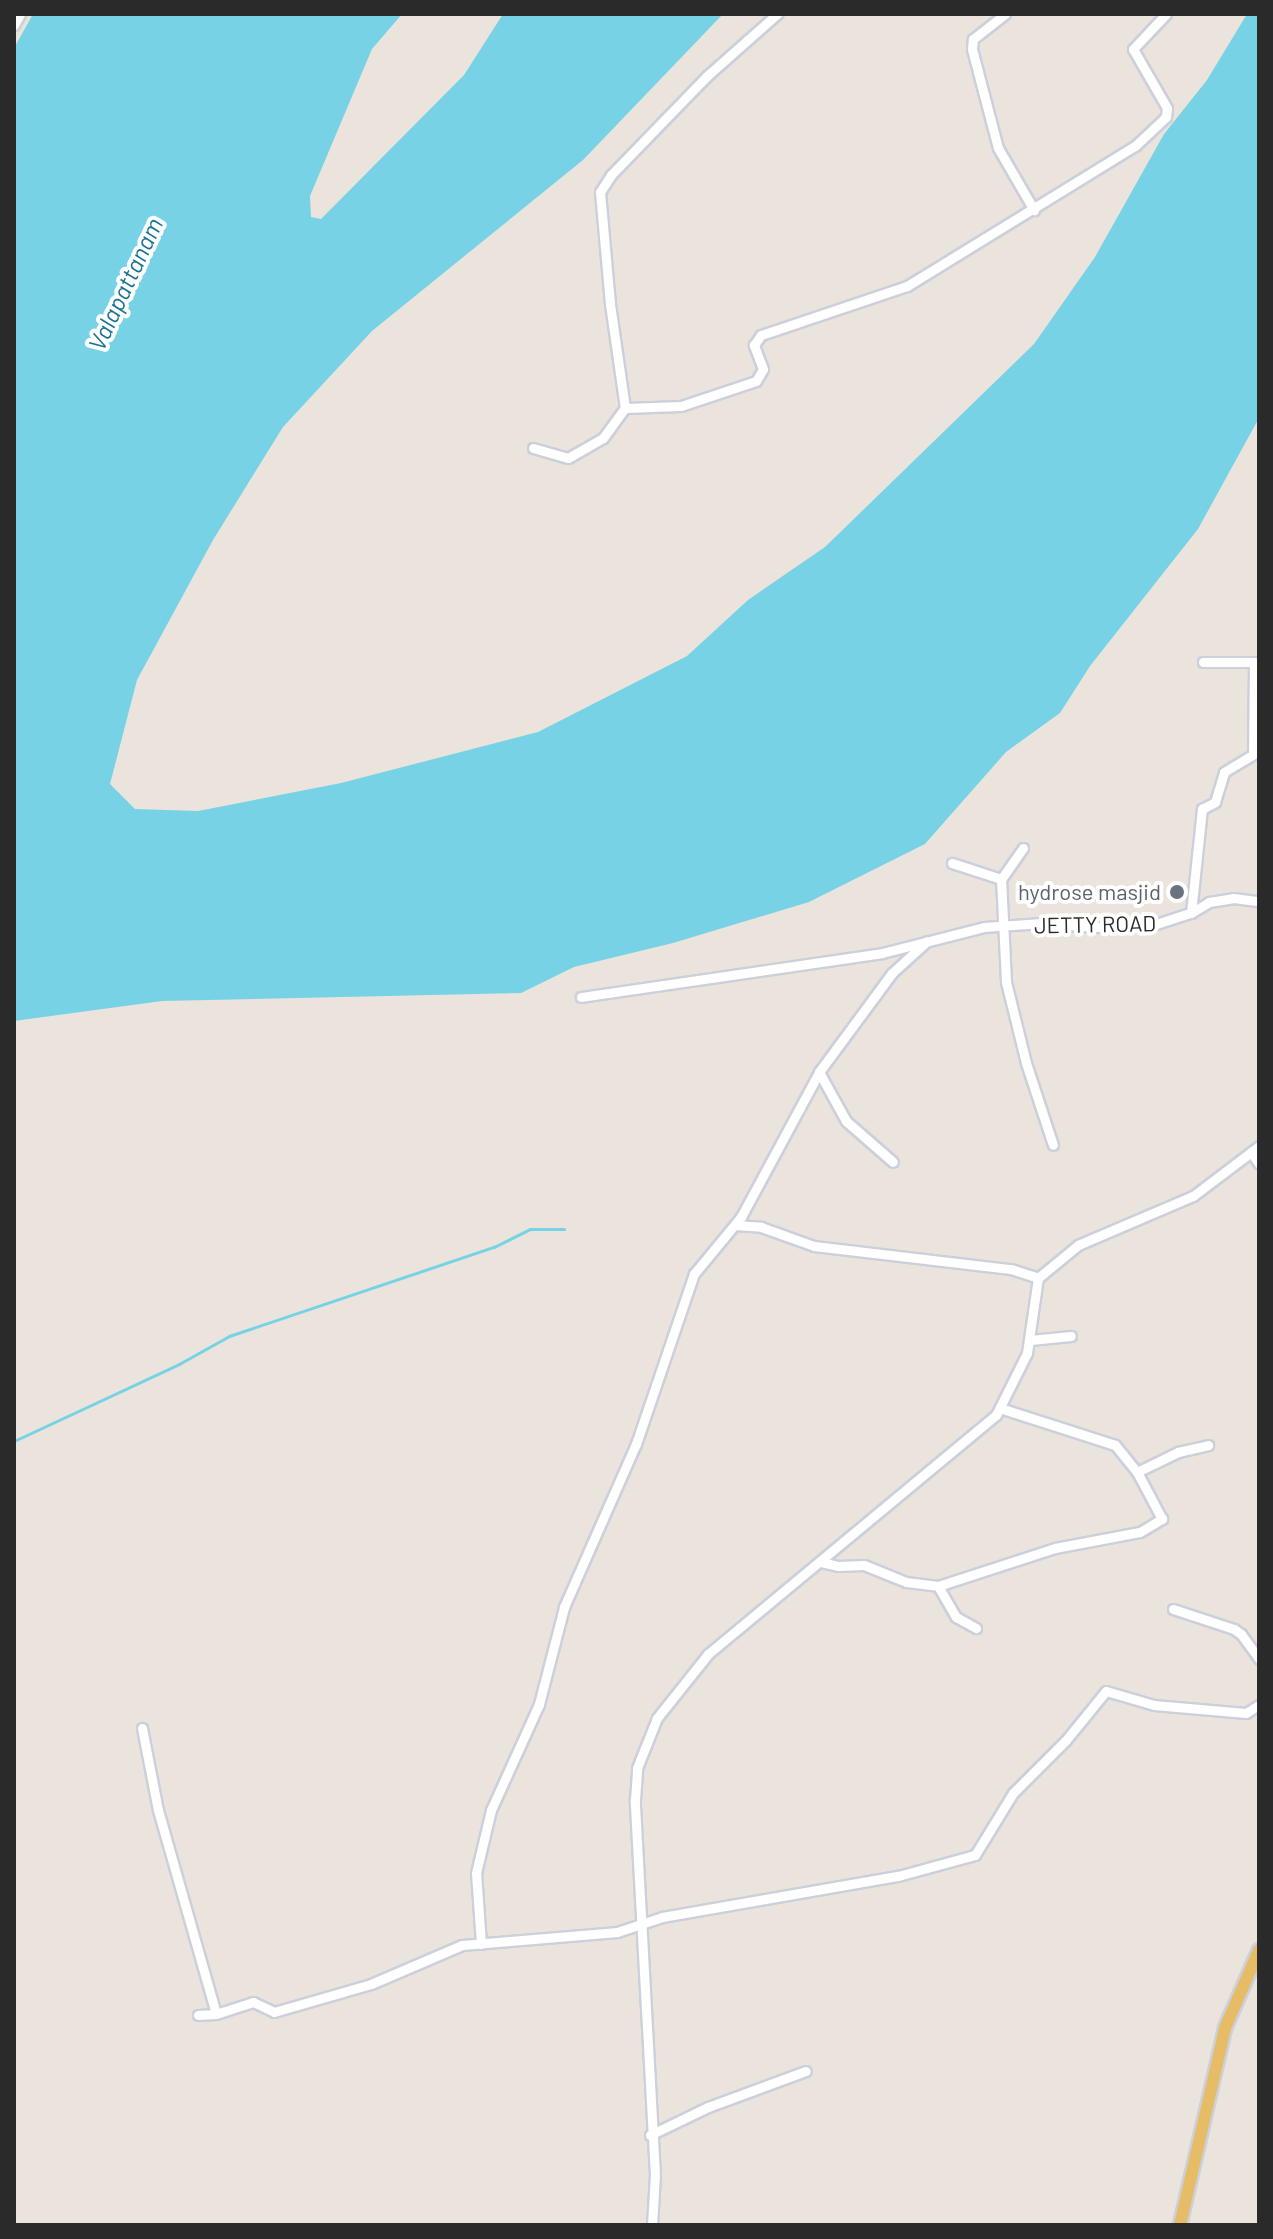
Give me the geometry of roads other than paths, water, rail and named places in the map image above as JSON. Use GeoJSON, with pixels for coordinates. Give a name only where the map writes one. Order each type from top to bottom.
{"type":"FeatureCollection","features":[{"type":"Feature","properties":{"kind":"main road"},"geometry":{"type":"LineString","coordinates":[[1180,2225],[1225,2028],[1259,1950]]}},
{"type":"Feature","properties":{"kind":"street"},"geometry":{"type":"LineString","coordinates":[[14,25],[20,14]]}},
{"type":"Feature","properties":{"kind":"street"},"geometry":{"type":"LineString","coordinates":[[533,448],[568,458],[603,438],[625,408],[610,304],[600,192],[611,175],[707,76],[777,14]]}},
{"type":"Feature","properties":{"kind":"street"},"geometry":{"type":"LineString","coordinates":[[1005,14],[973,39],[972,49],[998,148],[1034,210]]}},
{"type":"Feature","properties":{"kind":"street"},"geometry":{"type":"LineString","coordinates":[[625,408],[681,406],[756,381],[763,369],[754,345],[761,335],[907,286],[1135,146],[1166,117],[1167,108],[1144,74],[1133,49],[1166,14]]}},
{"type":"Feature","properties":{"kind":"street"},"geometry":{"type":"LineString","coordinates":[[1191,913],[1202,809],[1215,802],[1224,772],[1256,753],[1254,662],[1203,662]]}},
{"type":"Feature","properties":{"kind":"street"},"geometry":{"type":"LineString","coordinates":[[1023,848],[1001,879],[1006,982],[1026,1063],[1053,1145]]}},
{"type":"Feature","properties":{"kind":"street"},"geometry":{"type":"LineString","coordinates":[[952,863],[1001,879]]}},
{"type":"Feature","properties":{"kind":"street","name":"JETTY ROAD"},"geometry":{"type":"LineString","coordinates":[[581,997],[882,953],[1001,925],[1153,925],[1191,913],[1209,902],[1233,898],[1259,901]]}},
{"type":"Feature","properties":{"kind":"street"},"geometry":{"type":"LineString","coordinates":[[481,1944],[476,1873],[491,1810],[539,1704],[564,1607],[636,1444],[679,1309],[694,1274],[735,1225],[819,1072],[892,973],[919,944],[927,941]]}},
{"type":"Feature","properties":{"kind":"street"},"geometry":{"type":"LineString","coordinates":[[819,1072],[846,1121],[893,1162]]}},
{"type":"Feature","properties":{"kind":"street"},"geometry":{"type":"LineString","coordinates":[[652,2225],[655,2175],[650,2135],[637,1768],[657,1718],[708,1654],[938,1467],[996,1415],[1027,1353],[1038,1278],[1078,1245],[1193,1196],[1255,1149],[1259,1164]]}},
{"type":"Feature","properties":{"kind":"street"},"geometry":{"type":"LineString","coordinates":[[735,1225],[761,1227],[814,1246],[1011,1269],[1038,1278]]}},
{"type":"Feature","properties":{"kind":"street"},"geometry":{"type":"LineString","coordinates":[[1030,1340],[1071,1336]]}},
{"type":"Feature","properties":{"kind":"street"},"geometry":{"type":"LineString","coordinates":[[821,1562],[838,1566],[864,1565],[906,1582],[938,1586],[1068,1545],[1140,1532],[1162,1519],[1137,1472],[1115,1445],[1000,1408]]}},
{"type":"Feature","properties":{"kind":"street"},"geometry":{"type":"LineString","coordinates":[[1137,1472],[1178,1452],[1208,1445]]}},
{"type":"Feature","properties":{"kind":"street"},"geometry":{"type":"LineString","coordinates":[[938,1586],[956,1617],[976,1628]]}},
{"type":"Feature","properties":{"kind":"street"},"geometry":{"type":"LineString","coordinates":[[1173,1609],[1241,1634],[1259,1659]]}},
{"type":"Feature","properties":{"kind":"street"},"geometry":{"type":"LineString","coordinates":[[198,2015],[216,2014],[253,2002],[274,2012],[371,1984],[462,1945],[617,1932],[662,1917],[703,1913],[898,1876],[975,1855],[1013,1793],[1066,1740],[1106,1691],[1168,1706],[1246,1713],[1259,1705]]}},
{"type":"Feature","properties":{"kind":"street"},"geometry":{"type":"LineString","coordinates":[[142,1728],[158,1810],[216,2014]]}},
{"type":"Feature","properties":{"kind":"street"},"geometry":{"type":"LineString","coordinates":[[650,2135],[708,2107],[806,2071]]}},
{"type":"Feature","properties":{"kind":"water","name":"Valapattanam"},"geometry":{"type":"Polygon","coordinates":[[[33,14],[402,14],[372,49],[310,196],[311,217],[321,219],[464,75],[503,14],[723,14],[583,160],[372,331],[283,427],[213,540],[137,680],[110,784],[135,809],[198,811],[341,783],[538,732],[687,656],[748,600],[825,547],[1034,344],[1095,257],[1164,134],[1207,80],[1247,14],[1259,14],[1259,418],[1198,529],[1090,666],[1060,713],[1006,752],[925,844],[809,902],[673,943],[574,967],[521,993],[162,1001],[14,1021],[14,48],[33,14]]]}},
{"type":"Feature","properties":{"kind":"waterway"},"geometry":{"type":"LineString","coordinates":[[14,1441],[179,1364],[229,1336],[494,1247],[530,1229],[564,1229]]}},
{"type":"Feature","properties":{"kind":"place","name":"hydrose masjid"},"geometry":{"type":"Point","coordinates":[1177,892]}}]}
